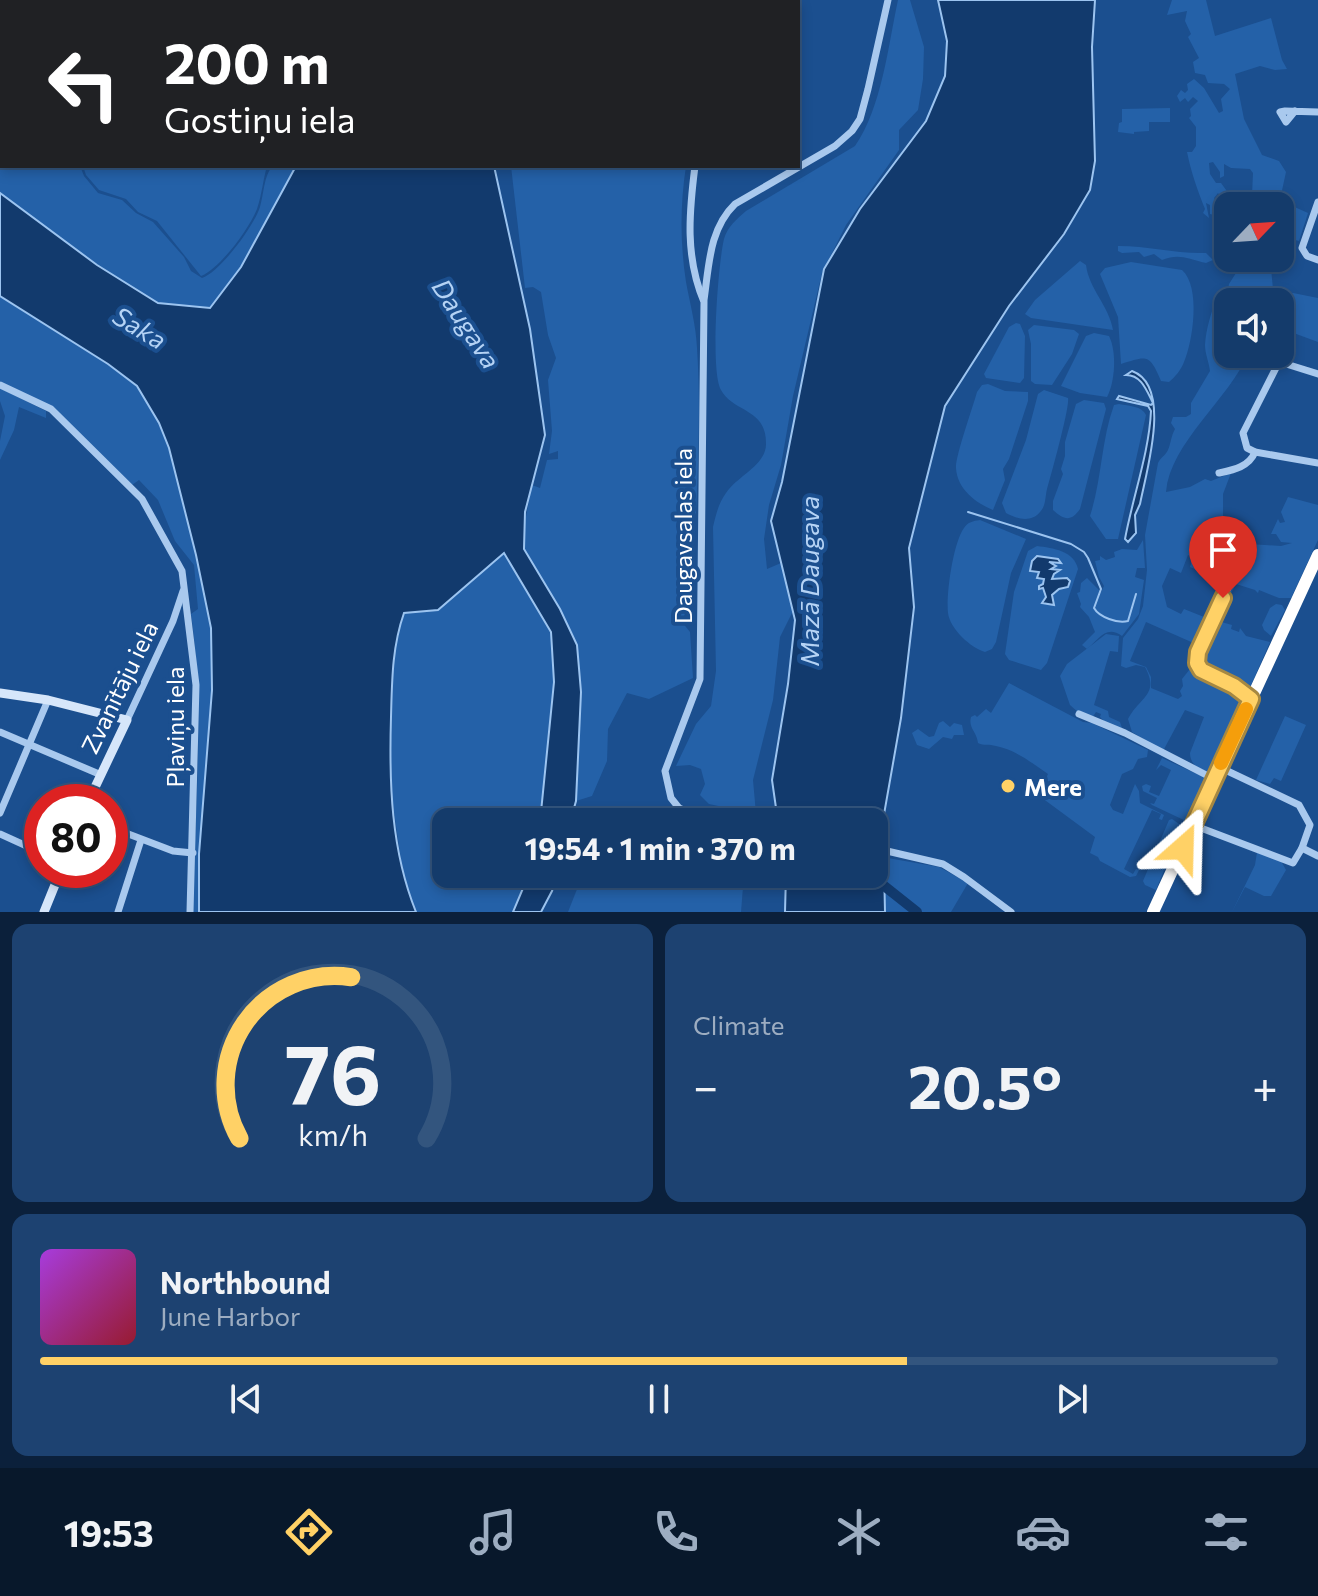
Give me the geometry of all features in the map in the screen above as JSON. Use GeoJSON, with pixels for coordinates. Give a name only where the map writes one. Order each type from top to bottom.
{"type":"FeatureCollection","features":[{"type":"Feature","properties":{"kind":"highway"},"geometry":{"type":"LineString","coordinates":[[1153,912],[1318,555]]}},
{"type":"Feature","properties":{"kind":"street","name":"Daugavsalas iela"},"geometry":{"type":"LineString","coordinates":[[800,166],[845,139],[860,119],[888,0]]}},
{"type":"Feature","properties":{"kind":"street"},"geometry":{"type":"LineString","coordinates":[[1295,111],[1318,112]]}},
{"type":"Feature","properties":{"kind":"street","name":"Daugavsalas iela"},"geometry":{"type":"LineString","coordinates":[[695,168],[689,206],[689,239],[704,302]]}},
{"type":"Feature","properties":{"kind":"street","name":"Daugavsalas iela"},"geometry":{"type":"LineString","coordinates":[[680,808],[676,806],[666,781],[667,763],[700,679],[704,302],[715,232],[735,204],[796,168]]}},
{"type":"Feature","properties":{"kind":"street"},"geometry":{"type":"LineString","coordinates":[[1318,202],[1302,248],[1307,256],[1318,260]]}},
{"type":"Feature","properties":{"kind":"street"},"geometry":{"type":"LineString","coordinates":[[1318,374],[1283,363],[1276,366],[1243,433],[1247,448],[1255,452],[1318,463]]}},
{"type":"Feature","properties":{"kind":"street","name":"Pļaviņu iela"},"geometry":{"type":"LineString","coordinates":[[0,385],[51,409],[142,499],[182,571],[196,676],[190,912]]}},
{"type":"Feature","properties":{"kind":"street"},"geometry":{"type":"LineString","coordinates":[[1219,473],[1242,466],[1255,452]]}},
{"type":"Feature","properties":{"kind":"street"},"geometry":{"type":"LineString","coordinates":[[1250,538],[1196,660],[1201,670],[1234,686],[1251,699]]}},
{"type":"Feature","properties":{"kind":"street","name":"Zvanītāju iela"},"geometry":{"type":"LineString","coordinates":[[95,784],[173,621],[184,589]]}},
{"type":"Feature","properties":{"kind":"street"},"geometry":{"type":"LineString","coordinates":[[0,693],[48,700],[127,720]]}},
{"type":"Feature","properties":{"kind":"street"},"geometry":{"type":"LineString","coordinates":[[0,813],[48,700]]}},
{"type":"Feature","properties":{"kind":"street"},"geometry":{"type":"LineString","coordinates":[[1079,714],[1299,805],[1310,825],[1293,863],[1193,825]]}},
{"type":"Feature","properties":{"kind":"street"},"geometry":{"type":"LineString","coordinates":[[0,732],[99,774]]}},
{"type":"Feature","properties":{"kind":"street"},"geometry":{"type":"LineString","coordinates":[[0,834],[24,845]]}},
{"type":"Feature","properties":{"kind":"street"},"geometry":{"type":"LineString","coordinates":[[128,835],[173,851],[193,853]]}},
{"type":"Feature","properties":{"kind":"street"},"geometry":{"type":"LineString","coordinates":[[118,912],[141,840]]}},
{"type":"Feature","properties":{"kind":"street"},"geometry":{"type":"LineString","coordinates":[[173,851],[194,843]]}},
{"type":"Feature","properties":{"kind":"street"},"geometry":{"type":"LineString","coordinates":[[1302,848],[1318,856]]}},
{"type":"Feature","properties":{"kind":"street"},"geometry":{"type":"LineString","coordinates":[[888,851],[943,864],[1011,912]]}},
{"type":"Feature","properties":{"kind":"street"},"geometry":{"type":"LineString","coordinates":[[44,912],[54,888]]}},
{"type":"Feature","properties":{"kind":"shaded area"},"geometry":{"type":"Polygon","coordinates":[[[898,0],[910,0],[924,47],[918,110],[899,130],[899,150],[846,225],[822,273],[793,396],[781,465],[769,505],[764,539],[767,569],[781,563],[793,611],[780,637],[773,700],[753,780],[755,808],[709,804],[700,795],[705,784],[701,769],[690,765],[676,766],[696,724],[711,706],[716,671],[713,527],[721,501],[731,487],[762,458],[766,443],[761,423],[727,397],[718,379],[716,317],[724,239],[727,231],[746,211],[855,146],[872,113],[898,0]]]}},
{"type":"Feature","properties":{"kind":"shaded area"},"geometry":{"type":"Polygon","coordinates":[[[1172,0],[1206,0],[1215,36],[1271,18],[1287,69],[1260,66],[1235,74],[1244,119],[1262,155],[1279,161],[1286,172],[1282,192],[1252,192],[1253,173],[1250,169],[1231,168],[1224,164],[1224,176],[1220,178],[1220,172],[1213,162],[1209,163],[1210,174],[1228,192],[1214,192],[1214,215],[1210,214],[1210,205],[1206,203],[1209,218],[1203,213],[1205,209],[1187,152],[1192,152],[1196,146],[1196,127],[1189,118],[1190,109],[1198,101],[1193,97],[1188,102],[1185,98],[1180,102],[1177,96],[1181,90],[1185,93],[1188,90],[1187,84],[1194,79],[1204,88],[1219,113],[1223,111],[1221,99],[1230,89],[1224,84],[1208,83],[1205,75],[1195,73],[1193,62],[1199,58],[1188,37],[1191,34],[1185,21],[1187,11],[1167,15],[1172,0]]]}},
{"type":"Feature","properties":{"kind":"shaded area"},"geometry":{"type":"Polygon","coordinates":[[[1170,108],[1170,122],[1149,122],[1149,131],[1134,134],[1118,132],[1122,109],[1170,108]]]}},
{"type":"Feature","properties":{"kind":"shaded area"},"geometry":{"type":"Polygon","coordinates":[[[0,168],[81,168],[98,193],[122,200],[136,213],[153,222],[184,257],[191,271],[202,278],[227,258],[251,225],[272,168],[389,168],[267,358],[0,230],[0,168]]]}},
{"type":"Feature","properties":{"kind":"shaded area"},"geometry":{"type":"Polygon","coordinates":[[[84,168],[267,168],[257,209],[248,226],[234,247],[201,276],[157,221],[138,212],[126,199],[99,190],[84,168]]]}},
{"type":"Feature","properties":{"kind":"shaded area"},"geometry":{"type":"Polygon","coordinates":[[[511,168],[686,168],[682,238],[696,339],[699,417],[695,532],[688,539],[682,577],[690,599],[682,622],[690,632],[693,678],[649,699],[627,693],[608,729],[607,761],[592,796],[576,801],[574,808],[432,808],[432,888],[553,888],[541,912],[268,912],[401,860],[389,777],[394,643],[403,613],[525,522],[532,485],[540,488],[547,460],[558,459],[558,451],[549,454],[552,431],[548,380],[556,358],[548,335],[541,292],[533,287],[525,288],[511,168]]]}},
{"type":"Feature","properties":{"kind":"shaded area"},"geometry":{"type":"Polygon","coordinates":[[[1294,207],[1308,213],[1299,241],[1294,240],[1294,207]]]}},
{"type":"Feature","properties":{"kind":"shaded area"},"geometry":{"type":"Polygon","coordinates":[[[1118,246],[1206,253],[1213,260],[1206,263],[1179,257],[1162,260],[1154,254],[1144,257],[1139,252],[1122,253],[1118,251],[1118,246]]]}},
{"type":"Feature","properties":{"kind":"shaded area"},"geometry":{"type":"Polygon","coordinates":[[[1080,261],[1086,265],[1113,330],[1031,318],[1025,314],[1035,300],[1080,261]]]}},
{"type":"Feature","properties":{"kind":"shaded area"},"geometry":{"type":"Polygon","coordinates":[[[1131,262],[1182,270],[1192,289],[1194,314],[1190,341],[1183,365],[1169,382],[1161,381],[1153,365],[1146,359],[1121,364],[1118,317],[1100,274],[1105,268],[1131,262]]]}},
{"type":"Feature","properties":{"kind":"shaded area"},"geometry":{"type":"Polygon","coordinates":[[[1271,272],[1273,288],[1228,288],[1236,273],[1271,272]]]}},
{"type":"Feature","properties":{"kind":"shaded area"},"geometry":{"type":"Polygon","coordinates":[[[1294,293],[1318,298],[1318,342],[1294,333],[1294,293]]]}},
{"type":"Feature","properties":{"kind":"shaded area"},"geometry":{"type":"Polygon","coordinates":[[[0,296],[108,364],[137,386],[159,423],[169,448],[211,628],[212,690],[199,854],[199,912],[192,912],[198,725],[191,614],[198,609],[194,565],[175,541],[158,500],[139,480],[132,485],[60,415],[0,382],[0,296]]]}},
{"type":"Feature","properties":{"kind":"shaded area"},"geometry":{"type":"Polygon","coordinates":[[[1214,306],[1214,368],[1241,368],[1178,456],[1166,492],[1231,473],[1223,494],[1223,522],[1247,536],[1223,594],[1229,577],[1216,565],[1210,575],[1190,567],[1193,558],[1188,555],[1181,573],[1170,568],[1162,586],[1167,607],[1181,614],[1184,609],[1209,619],[1198,645],[1146,622],[1130,661],[1146,667],[1151,677],[1151,688],[1178,699],[1182,696],[1182,679],[1190,669],[1218,682],[1219,687],[1221,683],[1243,699],[1211,772],[1196,766],[1190,757],[1204,717],[1185,710],[1163,751],[1132,732],[1128,719],[1147,695],[1149,676],[1145,667],[1121,666],[1123,638],[1138,619],[1143,606],[1147,570],[1145,535],[1158,463],[1168,450],[1175,429],[1171,423],[1173,417],[1191,414],[1191,403],[1210,371],[1205,345],[1214,306]]]}},
{"type":"Feature","properties":{"kind":"shaded area"},"geometry":{"type":"Polygon","coordinates":[[[1020,324],[1025,336],[1024,378],[1020,383],[986,378],[984,374],[1009,327],[1020,324]]]}},
{"type":"Feature","properties":{"kind":"shaded area"},"geometry":{"type":"Polygon","coordinates":[[[1034,325],[1074,330],[1079,334],[1072,354],[1052,385],[1031,381],[1028,330],[1034,325]]]}},
{"type":"Feature","properties":{"kind":"shaded area"},"geometry":{"type":"Polygon","coordinates":[[[1094,333],[1109,336],[1113,350],[1113,375],[1107,397],[1061,386],[1086,336],[1094,333]]]}},
{"type":"Feature","properties":{"kind":"shaded area"},"geometry":{"type":"Polygon","coordinates":[[[988,384],[1005,391],[1028,392],[1028,401],[1003,469],[1005,480],[993,510],[968,494],[957,476],[956,468],[977,392],[982,385],[988,384]]]}},
{"type":"Feature","properties":{"kind":"shaded area"},"geometry":{"type":"Polygon","coordinates":[[[0,388],[46,411],[46,418],[19,407],[14,430],[0,460],[5,416],[0,388]]]}},
{"type":"Feature","properties":{"kind":"shaded area"},"geometry":{"type":"Polygon","coordinates":[[[1044,390],[1068,398],[1066,414],[1043,507],[1032,518],[1019,518],[1006,513],[1002,503],[1026,440],[1038,394],[1044,390]]]}},
{"type":"Feature","properties":{"kind":"shaded area"},"geometry":{"type":"Polygon","coordinates":[[[1084,400],[1104,403],[1106,409],[1080,509],[1067,518],[1053,510],[1053,501],[1063,474],[1065,442],[1076,404],[1084,400]]]}},
{"type":"Feature","properties":{"kind":"shaded area"},"geometry":{"type":"Polygon","coordinates":[[[1114,405],[1138,408],[1146,415],[1118,539],[1106,539],[1090,516],[1110,419],[1114,405]]]}},
{"type":"Feature","properties":{"kind":"shaded area"},"geometry":{"type":"Polygon","coordinates":[[[1288,497],[1318,505],[1318,540],[1291,598],[1279,598],[1259,590],[1258,593],[1236,584],[1221,612],[1250,544],[1281,546],[1292,543],[1281,542],[1276,534],[1271,534],[1278,519],[1280,523],[1285,522],[1281,512],[1288,497]]]}},
{"type":"Feature","properties":{"kind":"shaded area"},"geometry":{"type":"Polygon","coordinates":[[[980,520],[1026,539],[1011,573],[996,642],[992,649],[985,652],[957,631],[948,613],[951,569],[960,535],[967,524],[980,520]]]}},
{"type":"Feature","properties":{"kind":"shaded area"},"geometry":{"type":"Polygon","coordinates":[[[1143,540],[1145,568],[1137,568],[1135,577],[1144,580],[1139,614],[1122,636],[1107,632],[1087,649],[1082,645],[1095,632],[1089,617],[1080,607],[1077,593],[1080,592],[1081,583],[1087,578],[1101,592],[1104,586],[1095,561],[1100,560],[1100,556],[1106,560],[1115,557],[1114,552],[1122,549],[1137,550],[1143,540]]]}},
{"type":"Feature","properties":{"kind":"shaded area"},"geometry":{"type":"Polygon","coordinates":[[[1037,546],[1067,554],[1078,569],[1047,663],[1041,670],[1009,660],[1005,654],[1014,592],[1028,551],[1037,546]]]}},
{"type":"Feature","properties":{"kind":"shaded area"},"geometry":{"type":"Polygon","coordinates":[[[1276,604],[1282,605],[1285,610],[1271,636],[1262,625],[1270,608],[1276,604]]]}},
{"type":"Feature","properties":{"kind":"shaded area"},"geometry":{"type":"Polygon","coordinates":[[[1218,617],[1218,621],[1232,625],[1231,629],[1239,632],[1240,628],[1246,636],[1270,642],[1248,692],[1202,666],[1199,657],[1218,617]]]}},
{"type":"Feature","properties":{"kind":"shaded area"},"geometry":{"type":"Polygon","coordinates":[[[1106,634],[1119,636],[1118,652],[1110,651],[1094,705],[1108,711],[1109,717],[1120,722],[1122,728],[1108,725],[1096,712],[1092,718],[1079,713],[1070,705],[1060,676],[1067,664],[1106,634]]]}},
{"type":"Feature","properties":{"kind":"shaded area"},"geometry":{"type":"Polygon","coordinates":[[[1009,683],[1083,722],[1092,723],[1148,750],[1147,757],[1138,759],[1133,769],[1122,774],[1110,805],[1113,810],[1123,814],[1135,784],[1140,803],[1164,815],[1162,820],[1159,819],[1161,814],[1152,810],[1124,869],[1133,874],[1136,869],[1139,870],[1136,876],[1130,877],[1090,853],[1095,837],[1038,795],[1048,774],[1024,757],[978,743],[971,717],[977,717],[986,709],[991,713],[1009,683]]]}},
{"type":"Feature","properties":{"kind":"shaded area"},"geometry":{"type":"Polygon","coordinates":[[[1285,716],[1306,725],[1281,781],[1274,778],[1270,784],[1256,780],[1285,716]]]}},
{"type":"Feature","properties":{"kind":"shaded area"},"geometry":{"type":"Polygon","coordinates":[[[943,721],[950,727],[954,723],[962,725],[964,735],[954,735],[952,739],[943,737],[929,749],[917,745],[912,733],[918,729],[929,737],[934,736],[939,723],[943,721]]]}},
{"type":"Feature","properties":{"kind":"shaded area"},"geometry":{"type":"Polygon","coordinates":[[[1162,758],[1208,779],[1188,822],[1152,805],[1150,803],[1154,804],[1157,798],[1143,791],[1142,786],[1146,784],[1151,786],[1149,792],[1159,796],[1171,770],[1161,765],[1156,770],[1162,758]]]}},
{"type":"Feature","properties":{"kind":"shaded area"},"geometry":{"type":"Polygon","coordinates":[[[1172,819],[1185,828],[1156,890],[1143,881],[1172,819]]]}},
{"type":"Feature","properties":{"kind":"shaded area"},"geometry":{"type":"Polygon","coordinates":[[[1257,852],[1281,861],[1286,870],[1271,896],[1245,887],[1232,912],[1255,865],[1257,852]]]}},
{"type":"Feature","properties":{"kind":"shaded area"},"geometry":{"type":"Polygon","coordinates":[[[888,858],[939,867],[968,883],[951,912],[849,912],[863,888],[888,888],[888,858]]]}},
{"type":"Feature","properties":{"kind":"shaded area"},"geometry":{"type":"Polygon","coordinates":[[[577,888],[743,888],[741,912],[568,912],[577,888]]]}},
{"type":"Feature","properties":{"kind":"water","name":"Mazā Daugava"},"geometry":{"type":"Polygon","coordinates":[[[938,0],[1095,0],[1092,47],[1095,161],[1090,190],[1064,234],[1009,306],[945,406],[909,548],[914,607],[901,718],[885,808],[776,808],[772,780],[795,620],[771,521],[782,482],[824,269],[860,209],[926,121],[945,76],[947,41],[938,0]]]}},
{"type":"Feature","properties":{"kind":"water"},"geometry":{"type":"Polygon","coordinates":[[[295,168],[494,168],[530,329],[545,435],[525,512],[524,549],[560,609],[577,645],[581,692],[576,801],[574,808],[541,808],[554,682],[551,632],[504,553],[438,610],[404,613],[400,626],[392,677],[391,791],[401,865],[416,912],[199,912],[199,854],[212,690],[211,628],[169,448],[159,423],[137,386],[108,364],[0,296],[0,193],[97,265],[158,303],[210,308],[241,267],[295,168]]]}},
{"type":"Feature","properties":{"kind":"water"},"geometry":{"type":"Polygon","coordinates":[[[1132,371],[1144,380],[1153,403],[1139,380],[1126,375],[1132,371]]]}},
{"type":"Feature","properties":{"kind":"water"},"geometry":{"type":"Polygon","coordinates":[[[1119,396],[1153,403],[1151,452],[1135,515],[1136,533],[1128,542],[1125,539],[1144,459],[1151,411],[1148,406],[1117,399],[1119,396]]]}},
{"type":"Feature","properties":{"kind":"water"},"geometry":{"type":"Polygon","coordinates":[[[1037,556],[1058,559],[1061,563],[1049,562],[1056,566],[1051,569],[1060,570],[1052,579],[1067,578],[1070,581],[1068,587],[1052,595],[1054,605],[1042,603],[1046,597],[1039,586],[1044,579],[1037,578],[1039,572],[1030,571],[1032,561],[1037,556]]]}},
{"type":"Feature","properties":{"kind":"water"},"geometry":{"type":"Polygon","coordinates":[[[523,888],[553,888],[541,912],[513,912],[523,888]]]}},
{"type":"Feature","properties":{"kind":"water"},"geometry":{"type":"Polygon","coordinates":[[[786,888],[884,888],[885,912],[785,912],[786,888]]]}},
{"type":"Feature","properties":{"kind":"waterway"},"geometry":{"type":"LineString","coordinates":[[968,512],[1071,544],[1084,552],[1101,589],[1094,608],[1104,617],[1119,622],[1128,621],[1136,594]]}},
{"type":"Feature","properties":{"kind":"waterway"},"geometry":{"type":"LineString","coordinates":[[887,888],[917,912]]}},
{"type":"Feature","properties":{"kind":"slow traffic"},"geometry":{"type":"LineString","coordinates":[[1221,763],[1246,709]]}},
{"type":"Feature","properties":{"kind":"place","name":"Mere"},"geometry":{"type":"Point","coordinates":[1008,786]}},
{"type":"Feature","properties":{"kind":"route"},"geometry":{"type":"LineString","coordinates":[[1183,848],[1251,699],[1234,686],[1201,670],[1196,660],[1223,598]]}},
{"type":"Feature","properties":{"kind":"water label","name":"Daugava"},"geometry":{"type":"Point","coordinates":[467,323]}},
{"type":"Feature","properties":{"kind":"water label","name":"Saka"},"geometry":{"type":"Point","coordinates":[140,327]}}]}
